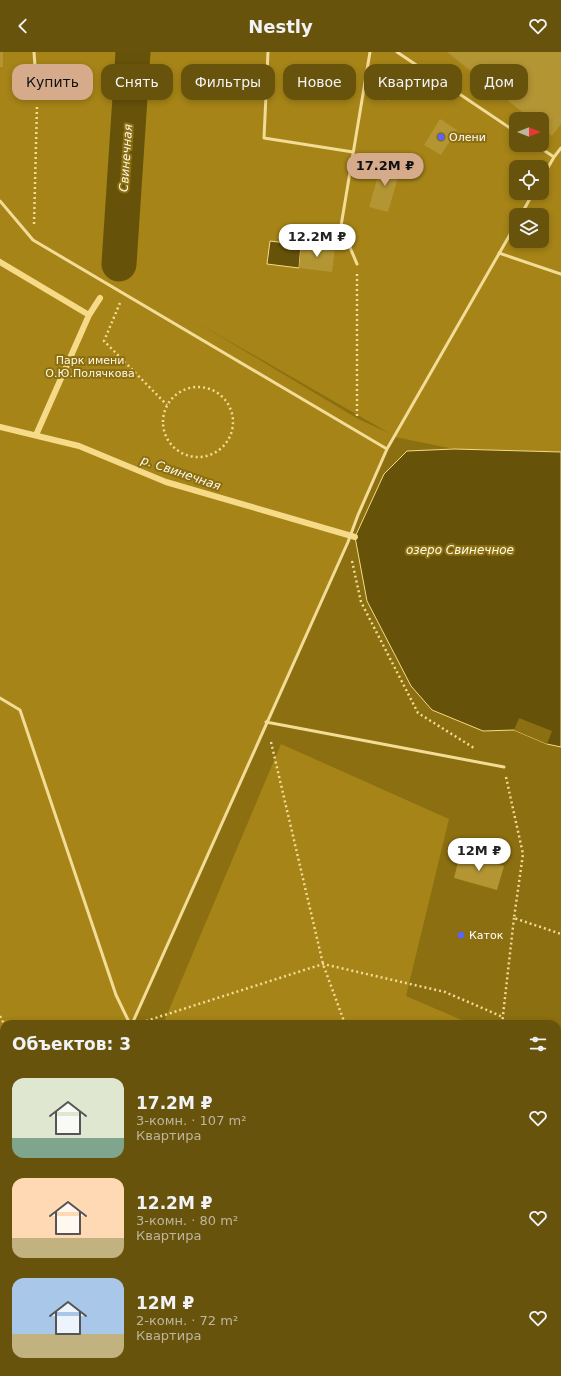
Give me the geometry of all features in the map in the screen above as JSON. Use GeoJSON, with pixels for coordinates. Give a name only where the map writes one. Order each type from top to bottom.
{"type":"FeatureCollection","features":[{"type":"Feature","properties":{"kind":"lane"},"geometry":{"type":"LineString","coordinates":[[34,52],[35,64]]}},
{"type":"Feature","properties":{"kind":"lane"},"geometry":{"type":"LineString","coordinates":[[268,52],[264,138],[353,152]]}},
{"type":"Feature","properties":{"kind":"lane"},"geometry":{"type":"LineString","coordinates":[[357,264],[341,226],[370,52]]}},
{"type":"Feature","properties":{"kind":"lane"},"geometry":{"type":"LineString","coordinates":[[397,52],[509,127]]}},
{"type":"Feature","properties":{"kind":"lane"},"geometry":{"type":"LineString","coordinates":[[549,166],[561,148]]}},
{"type":"Feature","properties":{"kind":"lane"},"geometry":{"type":"LineString","coordinates":[[546,152],[554,157]]}},
{"type":"Feature","properties":{"kind":"lane"},"geometry":{"type":"LineString","coordinates":[[0,201],[34,240],[387,449]]}},
{"type":"Feature","properties":{"kind":"lane"},"geometry":{"type":"LineString","coordinates":[[133,1020],[348,542],[358,515],[387,449],[509,236]]}},
{"type":"Feature","properties":{"kind":"lane"},"geometry":{"type":"LineString","coordinates":[[499,253],[561,274]]}},
{"type":"Feature","properties":{"kind":"lane"},"geometry":{"type":"LineString","coordinates":[[0,698],[20,710],[116,995],[129,1020]]}},
{"type":"Feature","properties":{"kind":"lane"},"geometry":{"type":"LineString","coordinates":[[266,722],[504,768]]}},
{"type":"Feature","properties":{"kind":"path"},"geometry":{"type":"LineString","coordinates":[[34,240],[37,100]]}},
{"type":"Feature","properties":{"kind":"path"},"geometry":{"type":"LineString","coordinates":[[357,264],[357,432]]}},
{"type":"Feature","properties":{"kind":"path"},"geometry":{"type":"LineString","coordinates":[[125,294],[104,341],[167,405]]}},
{"type":"Feature","properties":{"kind":"path"},"geometry":{"type":"LineString","coordinates":[[195,387],[207,388],[218,392],[226,400],[231,411],[233,422],[231,433],[225,444],[217,451],[206,456],[195,457],[184,454],[174,447],[165,433],[163,427],[163,416],[167,405],[174,396],[184,389],[195,387]]}},
{"type":"Feature","properties":{"kind":"path"},"geometry":{"type":"LineString","coordinates":[[266,722],[323,964],[344,1020]]}},
{"type":"Feature","properties":{"kind":"path"},"geometry":{"type":"LineString","coordinates":[[503,1020],[514,918]]}},
{"type":"Feature","properties":{"kind":"path"},"geometry":{"type":"LineString","coordinates":[[150,1020],[323,964],[445,992],[503,1017]]}},
{"type":"Feature","properties":{"kind":"green space","name":"Парк имени О.Ю.Полячкова"},"geometry":{"type":"Polygon","coordinates":[[[0,52],[561,52],[561,452],[454,449],[395,437],[387,449],[348,542],[134,1020],[0,1020],[0,52]],[[198,323],[358,419],[389,433],[198,323]]]}},
{"type":"Feature","properties":{"kind":"green space"},"geometry":{"type":"Polygon","coordinates":[[[281,744],[449,819],[406,996],[462,1020],[165,1020],[281,744]]]}},
{"type":"Feature","properties":{"kind":"water"},"geometry":{"type":"Polygon","coordinates":[[[270,241],[301,245],[299,268],[267,264],[270,241]]]}},
{"type":"Feature","properties":{"kind":"water","name":"озеро Свинечное"},"geometry":{"type":"Polygon","coordinates":[[[454,449],[561,452],[561,747],[547,744],[514,730],[483,731],[432,710],[411,686],[367,601],[355,537],[384,474],[407,451],[454,449]]]}},
{"type":"Feature","properties":{"kind":"pier"},"geometry":{"type":"Polygon","coordinates":[[[519,718],[552,731],[547,744],[514,730],[519,718]]]}},
{"type":"Feature","properties":{"kind":"building"},"geometry":{"type":"Polygon","coordinates":[[[0,52],[3,52],[3,67],[0,67],[0,52]]]}},
{"type":"Feature","properties":{"kind":"building"},"geometry":{"type":"Polygon","coordinates":[[[447,52],[561,52],[561,124],[552,136],[549,134],[549,112],[522,112],[507,100],[528,100],[528,64],[470,64],[470,70],[447,52]]]}},
{"type":"Feature","properties":{"kind":"building","name":"Олени"},"geometry":{"type":"Polygon","coordinates":[[[440,119],[457,130],[441,155],[424,145],[440,119]]]}},
{"type":"Feature","properties":{"kind":"building"},"geometry":{"type":"Polygon","coordinates":[[[382,162],[401,167],[388,212],[369,207],[382,162]]]}},
{"type":"Feature","properties":{"kind":"building"},"geometry":{"type":"Polygon","coordinates":[[[301,245],[335,248],[332,272],[299,268],[301,245]]]}},
{"type":"Feature","properties":{"kind":"building"},"geometry":{"type":"Polygon","coordinates":[[[460,854],[504,866],[497,890],[454,878],[460,854]]]}},
{"type":"Feature","properties":{"kind":"waterway","name":"Свинечная"},"geometry":{"type":"LineString","coordinates":[[119,264],[133,52]]}},
{"type":"Feature","properties":{"kind":"waterway","name":"р. Свинечная"},"geometry":{"type":"LineString","coordinates":[[0,262],[89,315]]}},
{"type":"Feature","properties":{"kind":"waterway","name":"Свинечная"},"geometry":{"type":"LineString","coordinates":[[116,270],[119,264]]}},
{"type":"Feature","properties":{"kind":"waterway"},"geometry":{"type":"LineString","coordinates":[[36,435],[89,315],[100,298]]}},
{"type":"Feature","properties":{"kind":"waterway","name":"р. Свинечная"},"geometry":{"type":"LineString","coordinates":[[0,427],[79,446],[166,482],[355,537]]}},
{"type":"Feature","properties":{"kind":"place","name":"Олени"},"geometry":{"type":"Point","coordinates":[441,137]}},
{"type":"Feature","properties":{"kind":"place","name":"Каток"},"geometry":{"type":"Point","coordinates":[461,935]}}]}
